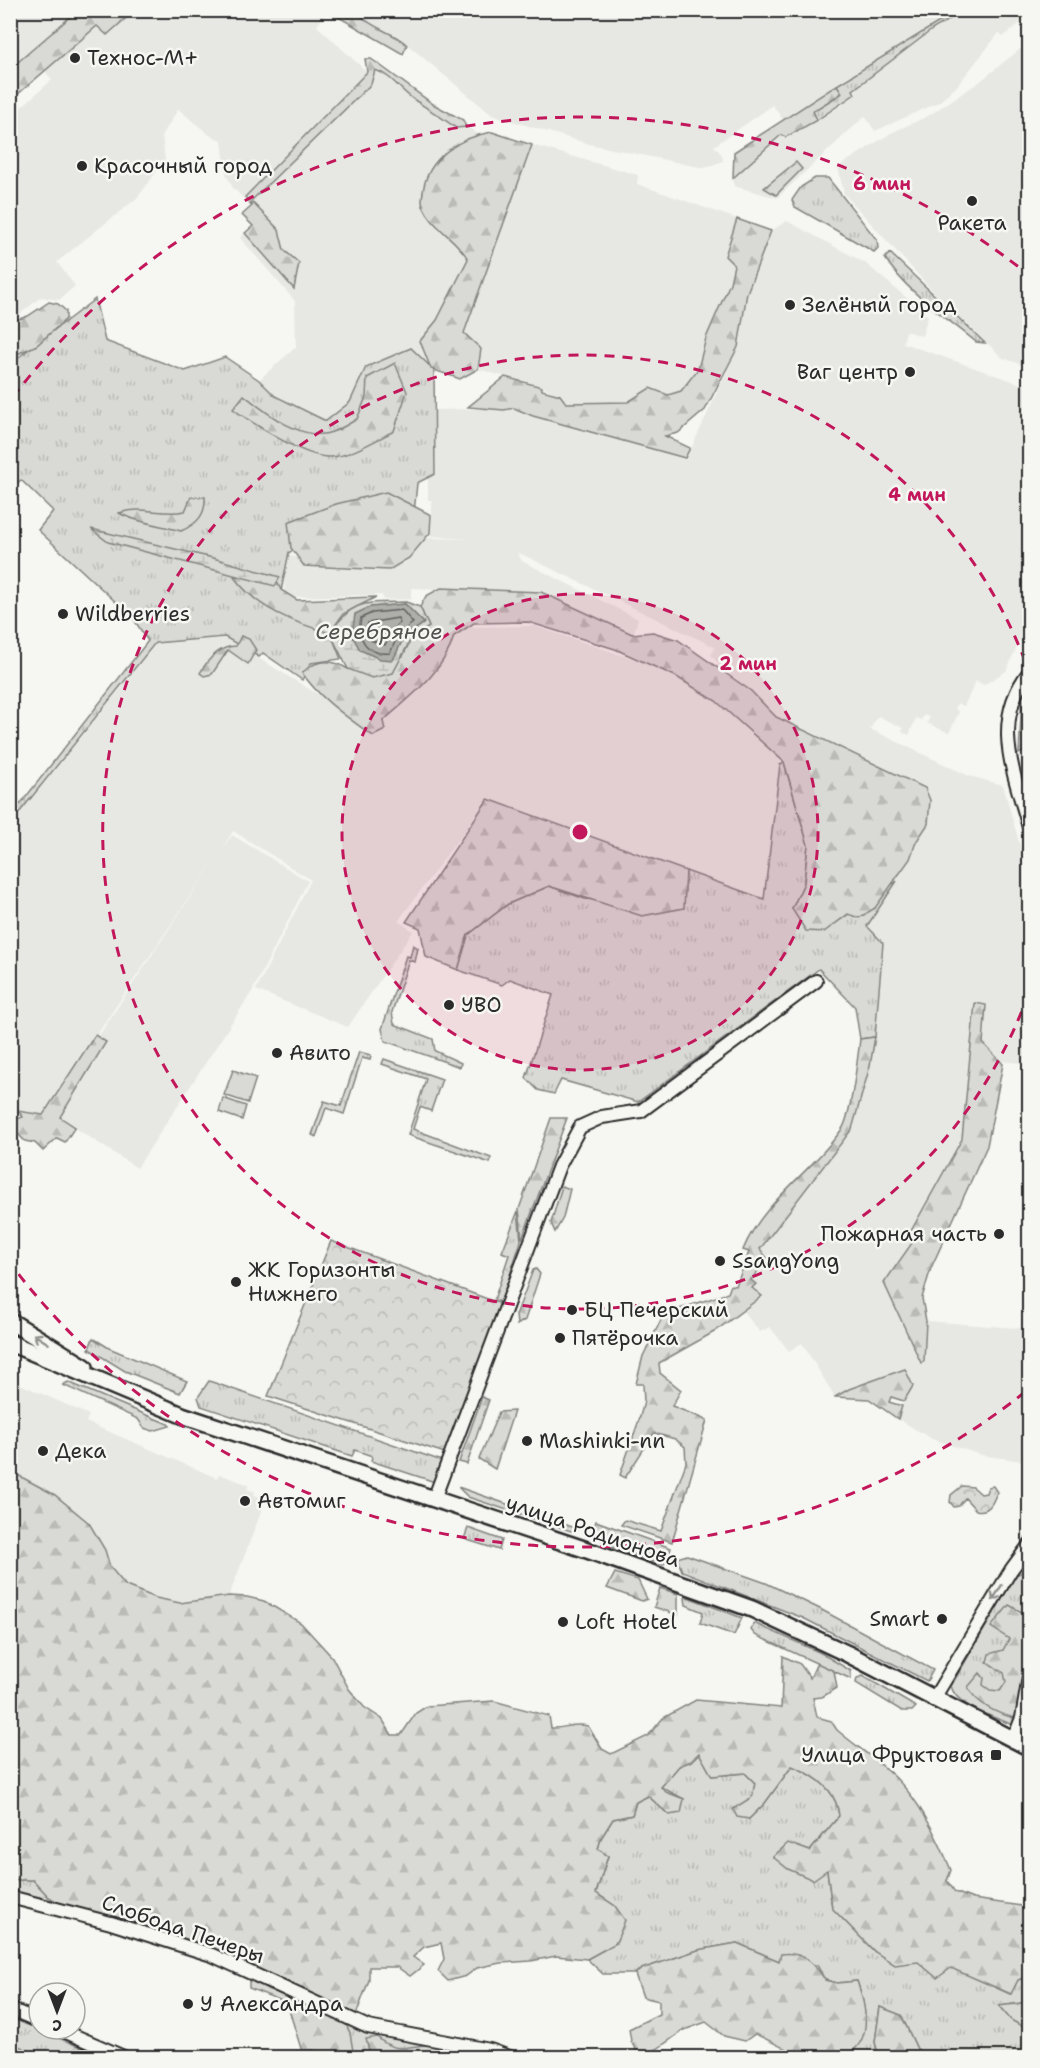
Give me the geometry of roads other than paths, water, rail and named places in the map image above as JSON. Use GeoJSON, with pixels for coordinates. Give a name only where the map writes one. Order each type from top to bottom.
{"type":"FeatureCollection","features":[{"type":"Feature","properties":{"kind":"main road","name":"улица Родионова"},"geometry":{"type":"LineString","coordinates":[[10,1320],[126,1392]]}},
{"type":"Feature","properties":{"kind":"main road","name":"улица Родионова"},"geometry":{"type":"LineString","coordinates":[[10,1343],[126,1392],[253,1440],[434,1499],[752,1609],[848,1654],[1029,1748]]}},
{"type":"Feature","properties":{"kind":"street"},"geometry":{"type":"LineString","coordinates":[[1029,671],[1012,699],[1006,724],[1007,744],[1029,831]]}},
{"type":"Feature","properties":{"kind":"street"},"geometry":{"type":"LineString","coordinates":[[434,1499],[559,1166],[580,1127],[602,1117],[641,1111],[816,981]]}},
{"type":"Feature","properties":{"kind":"street"},"geometry":{"type":"LineString","coordinates":[[933,1700],[1029,1544]]}},
{"type":"Feature","properties":{"kind":"street"},"geometry":{"type":"LineString","coordinates":[[1016,1563],[1029,1564]]}},
{"type":"Feature","properties":{"kind":"street"},"geometry":{"type":"LineString","coordinates":[[1012,1741],[1022,1718],[1029,1671]]}},
{"type":"Feature","properties":{"kind":"street","name":"Слобода Печеры"},"geometry":{"type":"LineString","coordinates":[[10,1897],[111,1923],[212,1955],[368,2028],[489,2050],[512,2058]]}},
{"type":"Feature","properties":{"kind":"street"},"geometry":{"type":"LineString","coordinates":[[10,2008],[27,2016]]}},
{"type":"Feature","properties":{"kind":"street"},"geometry":{"type":"LineString","coordinates":[[87,2041],[126,2058]]}},
{"type":"Feature","properties":{"kind":"water","name":"Серебряное"},"geometry":{"type":"Polygon","coordinates":[[[405,604],[424,623],[404,637],[393,660],[380,659],[360,650],[352,635],[355,614],[370,607],[405,604]]]}},
{"type":"Feature","properties":{"kind":"place","name":"Технос-М+"},"geometry":{"type":"Point","coordinates":[75,58]}},
{"type":"Feature","properties":{"kind":"place","name":"Красочный город"},"geometry":{"type":"Point","coordinates":[82,166]}},
{"type":"Feature","properties":{"kind":"place","name":"Ракета"},"geometry":{"type":"Point","coordinates":[972,201]}},
{"type":"Feature","properties":{"kind":"place","name":"Зелёный город"},"geometry":{"type":"Point","coordinates":[790,305]}},
{"type":"Feature","properties":{"kind":"place","name":"Ваг центр"},"geometry":{"type":"Point","coordinates":[910,372]}},
{"type":"Feature","properties":{"kind":"place","name":"Wildberries"},"geometry":{"type":"Point","coordinates":[63,614]}},
{"type":"Feature","properties":{"kind":"place","name":"УВО"},"geometry":{"type":"Point","coordinates":[449,1005]}},
{"type":"Feature","properties":{"kind":"place","name":"Авито"},"geometry":{"type":"Point","coordinates":[277,1053]}},
{"type":"Feature","properties":{"kind":"place","name":"Пожарная часть"},"geometry":{"type":"Point","coordinates":[999,1234]}},
{"type":"Feature","properties":{"kind":"place","name":"SsangYong"},"geometry":{"type":"Point","coordinates":[720,1261]}},
{"type":"Feature","properties":{"kind":"place","name":"ЖК Горизонты Нижнего"},"geometry":{"type":"Point","coordinates":[236,1282]}},
{"type":"Feature","properties":{"kind":"place","name":"БЦ Печерский"},"geometry":{"type":"Point","coordinates":[572,1310]}},
{"type":"Feature","properties":{"kind":"place","name":"Пятёрочка"},"geometry":{"type":"Point","coordinates":[560,1338]}},
{"type":"Feature","properties":{"kind":"place","name":"Mashinki-nn"},"geometry":{"type":"Point","coordinates":[527,1441]}},
{"type":"Feature","properties":{"kind":"place","name":"Дека"},"geometry":{"type":"Point","coordinates":[43,1451]}},
{"type":"Feature","properties":{"kind":"place","name":"Автомиг"},"geometry":{"type":"Point","coordinates":[245,1501]}},
{"type":"Feature","properties":{"kind":"place","name":"Smart"},"geometry":{"type":"Point","coordinates":[942,1619]}},
{"type":"Feature","properties":{"kind":"place","name":"Loft Hotel"},"geometry":{"type":"Point","coordinates":[563,1622]}},
{"type":"Feature","properties":{"kind":"place","name":"Улица Фруктовая"},"geometry":{"type":"Point","coordinates":[996,1755]}},
{"type":"Feature","properties":{"kind":"place","name":"У Александра"},"geometry":{"type":"Point","coordinates":[188,2004]}}]}
